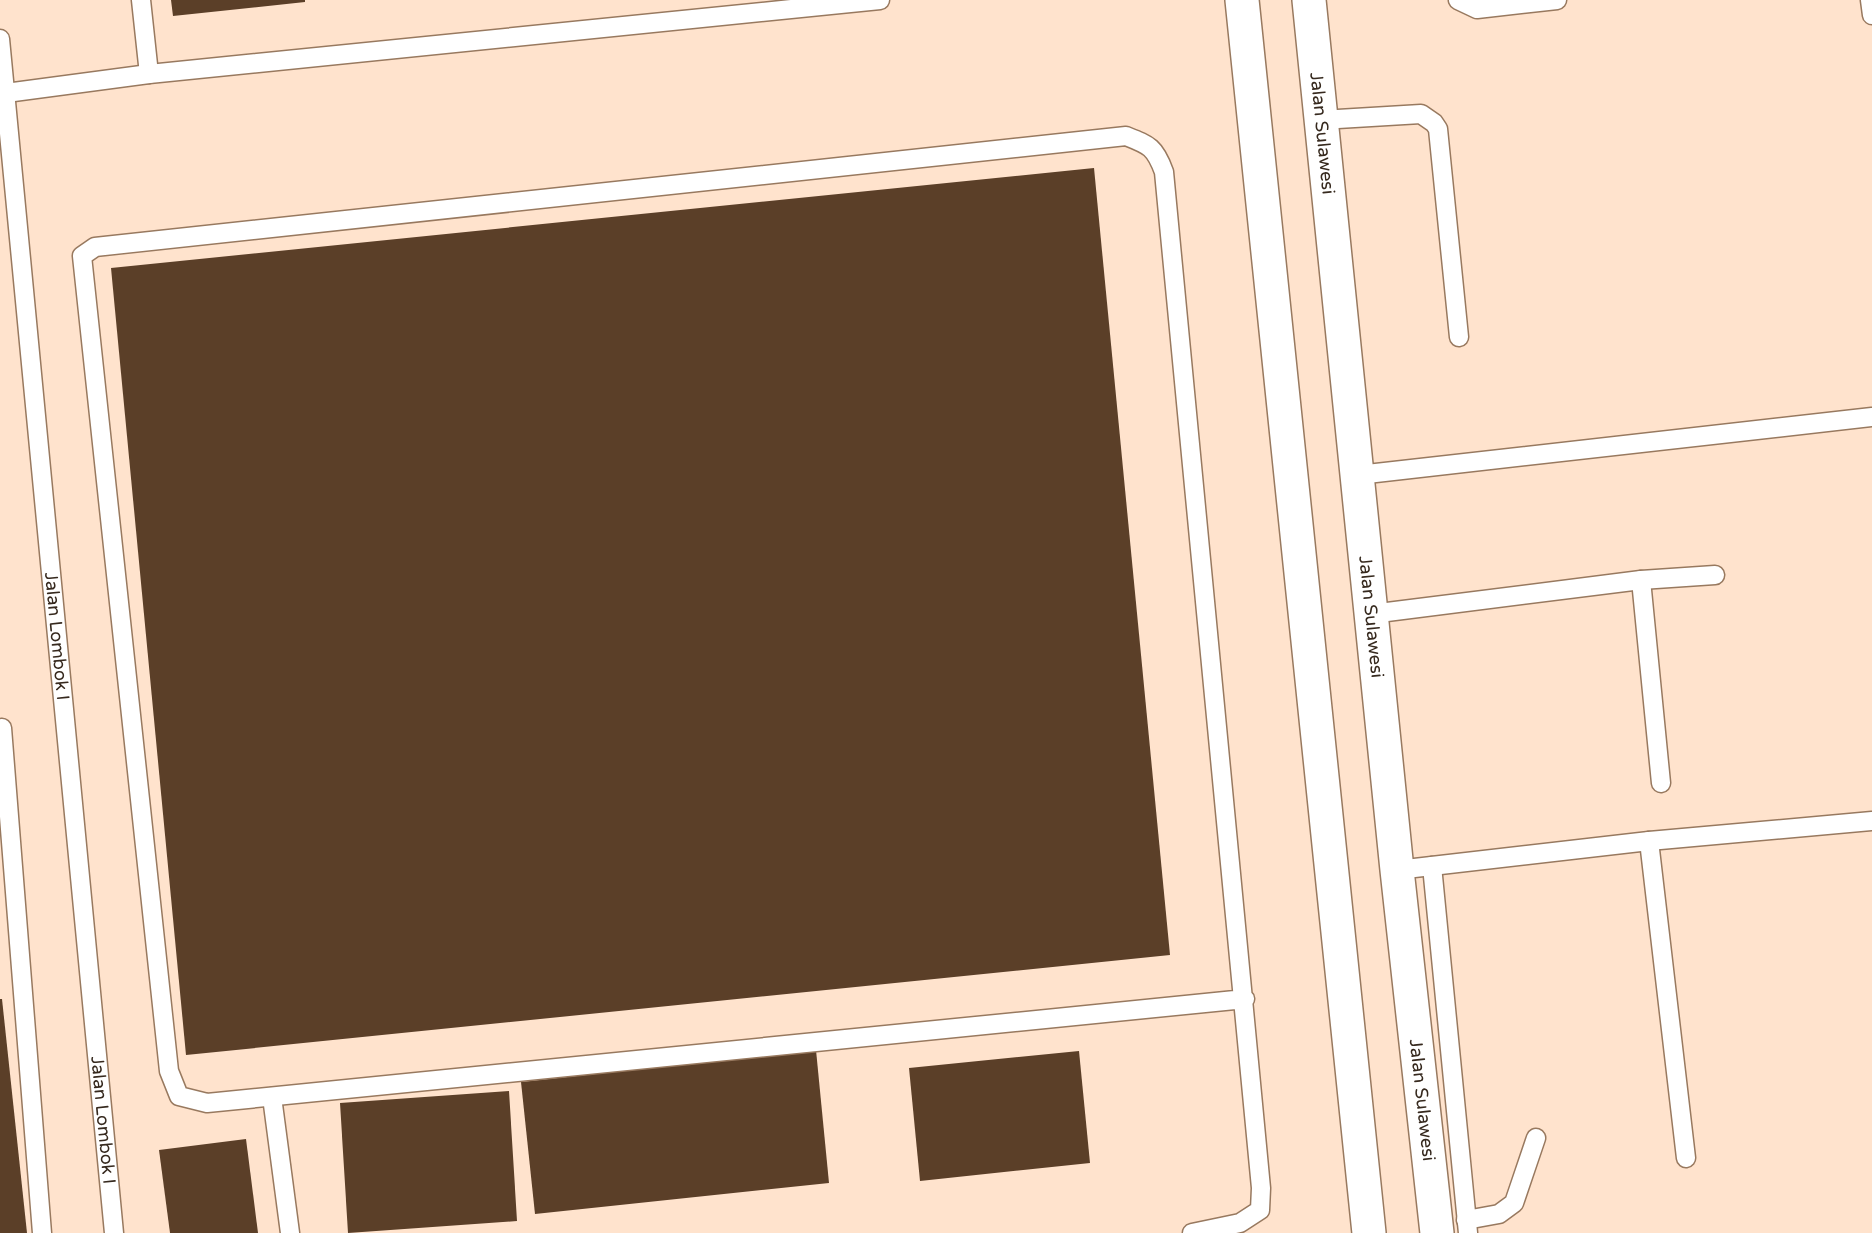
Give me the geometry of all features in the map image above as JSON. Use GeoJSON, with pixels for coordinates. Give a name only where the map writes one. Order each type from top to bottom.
{"type":"FeatureCollection","features":[{"type":"Feature","properties":{"kind":"street"},"geometry":{"type":"LineString","coordinates":[[1242,0],[1369,1233]]}},
{"type":"Feature","properties":{"kind":"street","name":"Jalan Sulawesi"},"geometry":{"type":"LineString","coordinates":[[1309,0],[1397,870],[1457,1229]]}},
{"type":"Feature","properties":{"kind":"lane"},"geometry":{"type":"LineString","coordinates":[[141,0],[149,74]]}},
{"type":"Feature","properties":{"kind":"lane"},"geometry":{"type":"LineString","coordinates":[[6,93],[149,74],[880,0]]}},
{"type":"Feature","properties":{"kind":"lane"},"geometry":{"type":"LineString","coordinates":[[1458,0],[1477,9],[1557,0]]}},
{"type":"Feature","properties":{"kind":"lane"},"geometry":{"type":"LineString","coordinates":[[1870,0],[1872,15]]}},
{"type":"Feature","properties":{"kind":"lane","name":"Jalan Lombok I"},"geometry":{"type":"LineString","coordinates":[[0,39],[114,1233]]}},
{"type":"Feature","properties":{"kind":"lane"},"geometry":{"type":"LineString","coordinates":[[1321,120],[1421,114],[1434,123],[1438,129],[1459,337]]}},
{"type":"Feature","properties":{"kind":"lane"},"geometry":{"type":"LineString","coordinates":[[1192,1233],[1240,1223],[1260,1210],[1245,999],[1164,172],[1151,146],[1126,136],[95,247],[86,252],[81,262],[82,273],[169,1071],[179,1096],[207,1103],[1245,999]]}},
{"type":"Feature","properties":{"kind":"lane"},"geometry":{"type":"LineString","coordinates":[[1358,475],[1872,417]]}},
{"type":"Feature","properties":{"kind":"lane"},"geometry":{"type":"LineString","coordinates":[[1371,614],[1641,580],[1715,575]]}},
{"type":"Feature","properties":{"kind":"lane"},"geometry":{"type":"LineString","coordinates":[[1641,580],[1661,783]]}},
{"type":"Feature","properties":{"kind":"lane"},"geometry":{"type":"LineString","coordinates":[[2,728],[42,1233]]}},
{"type":"Feature","properties":{"kind":"lane"},"geometry":{"type":"LineString","coordinates":[[1397,870],[1649,841],[1872,821]]}},
{"type":"Feature","properties":{"kind":"lane"},"geometry":{"type":"LineString","coordinates":[[1649,841],[1686,1158]]}},
{"type":"Feature","properties":{"kind":"lane"},"geometry":{"type":"LineString","coordinates":[[1432,866],[1457,1229],[1499,1214],[1514,1203],[1536,1138]]}},
{"type":"Feature","properties":{"kind":"lane"},"geometry":{"type":"LineString","coordinates":[[272,1097],[290,1233]]}},
{"type":"Feature","properties":{"kind":"building"},"geometry":{"type":"Polygon","coordinates":[[[171,0],[305,0],[305,2],[173,16],[171,0]]]}},
{"type":"Feature","properties":{"kind":"building"},"geometry":{"type":"Polygon","coordinates":[[[1094,168],[1170,955],[186,1055],[111,268],[1094,168]]]}},
{"type":"Feature","properties":{"kind":"building"},"geometry":{"type":"Polygon","coordinates":[[[0,999],[2,999],[27,1233],[0,1233],[0,999]]]}},
{"type":"Feature","properties":{"kind":"building"},"geometry":{"type":"Polygon","coordinates":[[[816,1050],[829,1183],[535,1214],[521,1082],[816,1050]]]}},
{"type":"Feature","properties":{"kind":"building"},"geometry":{"type":"Polygon","coordinates":[[[1079,1051],[1090,1163],[920,1181],[909,1068],[1079,1051]]]}},
{"type":"Feature","properties":{"kind":"building"},"geometry":{"type":"Polygon","coordinates":[[[509,1091],[517,1221],[348,1233],[340,1103],[509,1091]]]}},
{"type":"Feature","properties":{"kind":"building"},"geometry":{"type":"Polygon","coordinates":[[[246,1139],[258,1233],[170,1233],[159,1150],[246,1139]]]}}]}
